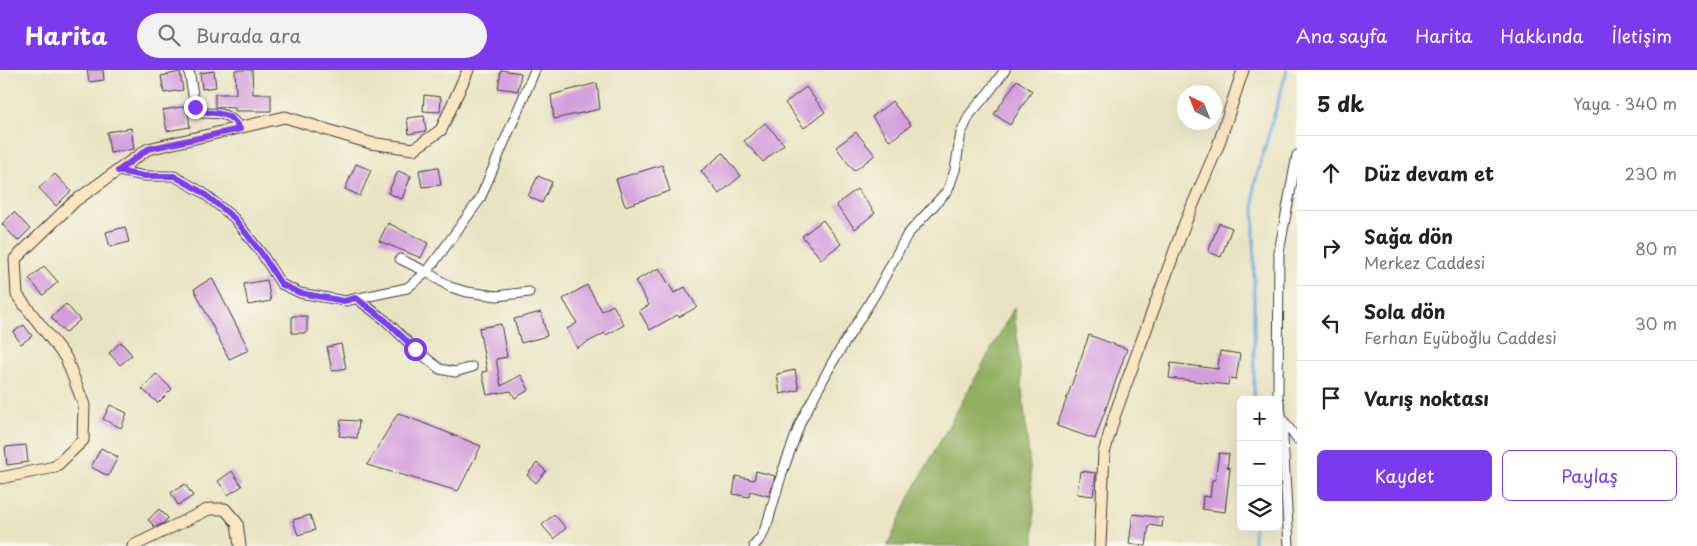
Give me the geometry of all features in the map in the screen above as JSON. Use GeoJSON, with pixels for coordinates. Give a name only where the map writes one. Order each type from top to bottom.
{"type":"FeatureCollection","features":[{"type":"Feature","properties":{"kind":"street"},"geometry":{"type":"LineString","coordinates":[[189,70],[195,107],[200,112],[222,113],[235,121],[240,129]]}},
{"type":"Feature","properties":{"kind":"street"},"geometry":{"type":"LineString","coordinates":[[0,478],[56,466],[83,440],[84,405],[66,358],[17,295],[15,259],[75,201],[148,149],[285,117],[370,143],[414,149],[441,130],[468,70]]}},
{"type":"Feature","properties":{"kind":"street"},"geometry":{"type":"LineString","coordinates":[[118,171],[144,176],[174,176],[202,192],[234,218],[262,254],[281,284],[300,293],[344,301],[408,288],[427,272],[480,199],[536,70]]}},
{"type":"Feature","properties":{"kind":"street"},"geometry":{"type":"LineString","coordinates":[[754,546],[762,536],[768,521],[800,421],[907,235],[948,190],[955,170],[961,133],[970,114],[990,92],[1005,70]]}},
{"type":"Feature","properties":{"kind":"street"},"geometry":{"type":"LineString","coordinates":[[1100,546],[1104,453],[1115,414],[1186,223],[1218,146],[1243,70]]}},
{"type":"Feature","properties":{"kind":"street"},"geometry":{"type":"LineString","coordinates":[[1278,396],[1279,252],[1297,155]]}},
{"type":"Feature","properties":{"kind":"street"},"geometry":{"type":"LineString","coordinates":[[400,259],[427,272],[450,287],[467,292],[497,296],[529,292]]}},
{"type":"Feature","properties":{"kind":"street"},"geometry":{"type":"LineString","coordinates":[[356,298],[385,320],[415,349],[440,369],[455,372],[472,367]]}},
{"type":"Feature","properties":{"kind":"street"},"geometry":{"type":"LineString","coordinates":[[1282,419],[1297,439]]}},
{"type":"Feature","properties":{"kind":"street"},"geometry":{"type":"LineString","coordinates":[[1282,419],[1289,546]]}},
{"type":"Feature","properties":{"kind":"street"},"geometry":{"type":"LineString","coordinates":[[133,546],[209,508],[225,509],[237,523],[240,546]]}},
{"type":"Feature","properties":{"kind":"green space"},"geometry":{"type":"Polygon","coordinates":[[[1014,308],[1034,508],[1034,546],[887,546],[911,494],[1014,308]]]}},
{"type":"Feature","properties":{"kind":"building"},"geometry":{"type":"Polygon","coordinates":[[[87,70],[103,70],[104,80],[89,82],[87,70]]]}},
{"type":"Feature","properties":{"kind":"building"},"geometry":{"type":"Polygon","coordinates":[[[235,70],[252,70],[253,94],[271,94],[271,111],[235,111],[235,108],[215,107],[215,94],[236,94],[235,70]]]}},
{"type":"Feature","properties":{"kind":"building"},"geometry":{"type":"Polygon","coordinates":[[[501,70],[521,73],[518,91],[498,88],[501,70]]]}},
{"type":"Feature","properties":{"kind":"building"},"geometry":{"type":"Polygon","coordinates":[[[214,71],[216,87],[202,89],[200,73],[214,71]]]}},
{"type":"Feature","properties":{"kind":"building"},"geometry":{"type":"Polygon","coordinates":[[[180,72],[183,90],[164,93],[161,76],[180,72]]]}},
{"type":"Feature","properties":{"kind":"building"},"geometry":{"type":"Polygon","coordinates":[[[1017,80],[1032,91],[1010,125],[994,114],[1017,80]]]}},
{"type":"Feature","properties":{"kind":"building"},"geometry":{"type":"Polygon","coordinates":[[[597,83],[600,109],[554,119],[551,95],[597,83]]]}},
{"type":"Feature","properties":{"kind":"building"},"geometry":{"type":"Polygon","coordinates":[[[806,87],[825,112],[804,128],[785,103],[806,87]]]}},
{"type":"Feature","properties":{"kind":"building"},"geometry":{"type":"Polygon","coordinates":[[[424,95],[441,97],[440,112],[423,111],[424,95]]]}},
{"type":"Feature","properties":{"kind":"building"},"geometry":{"type":"Polygon","coordinates":[[[892,101],[911,125],[890,141],[872,117],[892,101]]]}},
{"type":"Feature","properties":{"kind":"building"},"geometry":{"type":"Polygon","coordinates":[[[187,106],[190,127],[167,131],[163,110],[187,106]]]}},
{"type":"Feature","properties":{"kind":"building"},"geometry":{"type":"Polygon","coordinates":[[[424,116],[426,131],[409,134],[407,118],[424,116]]]}},
{"type":"Feature","properties":{"kind":"building"},"geometry":{"type":"Polygon","coordinates":[[[765,123],[784,144],[763,162],[744,141],[765,123]]]}},
{"type":"Feature","properties":{"kind":"building"},"geometry":{"type":"Polygon","coordinates":[[[131,128],[134,149],[110,153],[107,132],[131,128]]]}},
{"type":"Feature","properties":{"kind":"building"},"geometry":{"type":"Polygon","coordinates":[[[856,132],[875,155],[854,171],[836,147],[856,132]]]}},
{"type":"Feature","properties":{"kind":"building"},"geometry":{"type":"Polygon","coordinates":[[[723,153],[741,176],[719,194],[701,171],[723,153]]]}},
{"type":"Feature","properties":{"kind":"building"},"geometry":{"type":"Polygon","coordinates":[[[356,164],[371,170],[360,196],[345,189],[356,164]]]}},
{"type":"Feature","properties":{"kind":"building"},"geometry":{"type":"Polygon","coordinates":[[[662,165],[670,191],[625,206],[616,179],[662,165]]]}},
{"type":"Feature","properties":{"kind":"building"},"geometry":{"type":"Polygon","coordinates":[[[438,167],[441,185],[422,187],[419,170],[438,167]]]}},
{"type":"Feature","properties":{"kind":"building"},"geometry":{"type":"Polygon","coordinates":[[[398,171],[411,176],[402,199],[388,193],[398,171]]]}},
{"type":"Feature","properties":{"kind":"building"},"geometry":{"type":"Polygon","coordinates":[[[55,174],[71,191],[56,206],[39,188],[55,174]]]}},
{"type":"Feature","properties":{"kind":"building"},"geometry":{"type":"Polygon","coordinates":[[[538,176],[552,182],[542,203],[528,196],[538,176]]]}},
{"type":"Feature","properties":{"kind":"building"},"geometry":{"type":"Polygon","coordinates":[[[857,189],[875,213],[855,229],[836,205],[857,189]]]}},
{"type":"Feature","properties":{"kind":"building"},"geometry":{"type":"Polygon","coordinates":[[[14,212],[30,229],[18,241],[2,224],[14,212]]]}},
{"type":"Feature","properties":{"kind":"building"},"geometry":{"type":"Polygon","coordinates":[[[823,220],[841,244],[821,259],[802,236],[823,220]]]}},
{"type":"Feature","properties":{"kind":"building"},"geometry":{"type":"Polygon","coordinates":[[[388,223],[428,243],[421,258],[379,241],[388,223]]]}},
{"type":"Feature","properties":{"kind":"building"},"geometry":{"type":"Polygon","coordinates":[[[1219,223],[1232,228],[1221,257],[1208,252],[1219,223]]]}},
{"type":"Feature","properties":{"kind":"building"},"geometry":{"type":"Polygon","coordinates":[[[125,227],[129,242],[110,247],[106,232],[125,227]]]}},
{"type":"Feature","properties":{"kind":"building"},"geometry":{"type":"Polygon","coordinates":[[[44,266],[58,282],[43,295],[29,279],[44,266]]]}},
{"type":"Feature","properties":{"kind":"building"},"geometry":{"type":"Polygon","coordinates":[[[659,268],[674,293],[685,287],[697,307],[679,317],[677,315],[650,330],[639,311],[649,305],[635,281],[659,268]]]}},
{"type":"Feature","properties":{"kind":"building"},"geometry":{"type":"Polygon","coordinates":[[[212,278],[249,350],[229,359],[194,289],[212,278]]]}},
{"type":"Feature","properties":{"kind":"building"},"geometry":{"type":"Polygon","coordinates":[[[267,280],[271,301],[248,305],[244,284],[267,280]]]}},
{"type":"Feature","properties":{"kind":"building"},"geometry":{"type":"Polygon","coordinates":[[[587,285],[602,311],[613,305],[624,325],[577,348],[567,329],[577,323],[563,299],[587,285]]]}},
{"type":"Feature","properties":{"kind":"building"},"geometry":{"type":"Polygon","coordinates":[[[66,304],[80,320],[65,333],[51,317],[66,304]]]}},
{"type":"Feature","properties":{"kind":"building"},"geometry":{"type":"Polygon","coordinates":[[[541,312],[547,336],[521,343],[514,319],[541,312]]]}},
{"type":"Feature","properties":{"kind":"building"},"geometry":{"type":"Polygon","coordinates":[[[292,316],[307,316],[307,333],[292,333],[292,316]]]}},
{"type":"Feature","properties":{"kind":"building"},"geometry":{"type":"Polygon","coordinates":[[[501,324],[507,357],[496,359],[501,386],[521,375],[529,390],[515,398],[511,391],[487,395],[482,372],[487,371],[479,328],[501,324]]]}},
{"type":"Feature","properties":{"kind":"building"},"geometry":{"type":"Polygon","coordinates":[[[24,325],[32,336],[21,344],[13,332],[24,325]]]}},
{"type":"Feature","properties":{"kind":"building"},"geometry":{"type":"Polygon","coordinates":[[[1089,335],[1127,349],[1095,439],[1057,426],[1089,335]]]}},
{"type":"Feature","properties":{"kind":"building"},"geometry":{"type":"Polygon","coordinates":[[[121,342],[132,355],[120,365],[109,353],[121,342]]]}},
{"type":"Feature","properties":{"kind":"building"},"geometry":{"type":"Polygon","coordinates":[[[341,344],[346,368],[332,371],[327,347],[341,344]]]}},
{"type":"Feature","properties":{"kind":"building"},"geometry":{"type":"Polygon","coordinates":[[[1220,351],[1240,354],[1236,379],[1229,378],[1228,385],[1169,378],[1171,363],[1218,369],[1220,351]]]}},
{"type":"Feature","properties":{"kind":"building"},"geometry":{"type":"Polygon","coordinates":[[[795,370],[799,390],[780,394],[777,374],[795,370]]]}},
{"type":"Feature","properties":{"kind":"building"},"geometry":{"type":"Polygon","coordinates":[[[156,374],[172,389],[158,403],[142,389],[156,374]]]}},
{"type":"Feature","properties":{"kind":"building"},"geometry":{"type":"Polygon","coordinates":[[[110,405],[127,413],[121,428],[103,419],[110,405]]]}},
{"type":"Feature","properties":{"kind":"building"},"geometry":{"type":"Polygon","coordinates":[[[398,413],[481,446],[458,491],[367,465],[398,413]]]}},
{"type":"Feature","properties":{"kind":"building"},"geometry":{"type":"Polygon","coordinates":[[[341,420],[359,421],[357,438],[339,436],[341,420]]]}},
{"type":"Feature","properties":{"kind":"building"},"geometry":{"type":"Polygon","coordinates":[[[26,445],[28,462],[7,465],[5,447],[26,445]]]}},
{"type":"Feature","properties":{"kind":"building"},"geometry":{"type":"Polygon","coordinates":[[[101,448],[118,457],[108,476],[91,467],[101,448]]]}},
{"type":"Feature","properties":{"kind":"building"},"geometry":{"type":"Polygon","coordinates":[[[1219,453],[1229,454],[1227,467],[1230,468],[1225,512],[1202,509],[1203,496],[1210,497],[1219,453]]]}},
{"type":"Feature","properties":{"kind":"building"},"geometry":{"type":"Polygon","coordinates":[[[537,463],[546,471],[536,483],[527,475],[537,463]]]}},
{"type":"Feature","properties":{"kind":"building"},"geometry":{"type":"Polygon","coordinates":[[[232,471],[242,486],[228,495],[218,481],[232,471]]]}},
{"type":"Feature","properties":{"kind":"building"},"geometry":{"type":"Polygon","coordinates":[[[756,471],[775,476],[769,496],[750,491],[749,497],[733,494],[736,476],[754,480],[756,471]]]}},
{"type":"Feature","properties":{"kind":"building"},"geometry":{"type":"Polygon","coordinates":[[[1080,471],[1096,473],[1093,496],[1077,494],[1080,471]]]}},
{"type":"Feature","properties":{"kind":"building"},"geometry":{"type":"Polygon","coordinates":[[[185,484],[193,496],[178,505],[171,493],[185,484]]]}},
{"type":"Feature","properties":{"kind":"building"},"geometry":{"type":"Polygon","coordinates":[[[159,509],[168,518],[164,523],[155,527],[148,520],[159,509]]]}},
{"type":"Feature","properties":{"kind":"building"},"geometry":{"type":"Polygon","coordinates":[[[554,514],[566,528],[554,539],[542,525],[554,514]]]}},
{"type":"Feature","properties":{"kind":"building"},"geometry":{"type":"Polygon","coordinates":[[[1133,514],[1163,518],[1162,527],[1149,525],[1146,546],[1129,544],[1133,514]]]}},
{"type":"Feature","properties":{"kind":"building"},"geometry":{"type":"Polygon","coordinates":[[[310,515],[315,530],[298,535],[293,520],[310,515]]]}},
{"type":"Feature","properties":{"kind":"waterway"},"geometry":{"type":"LineString","coordinates":[[1254,396],[1254,186],[1287,70]]}},
{"type":"Feature","properties":{"kind":"waterway"},"geometry":{"type":"LineString","coordinates":[[1254,531],[1254,546]]}},
{"type":"Feature","properties":{"kind":"route"},"geometry":{"type":"LineString","coordinates":[[195,107],[200,112],[222,113],[235,121],[240,129],[148,149],[118,171],[144,176],[174,176],[202,192],[234,218],[262,254],[281,284],[300,293],[344,301],[356,298],[385,320],[415,349]]}}]}
